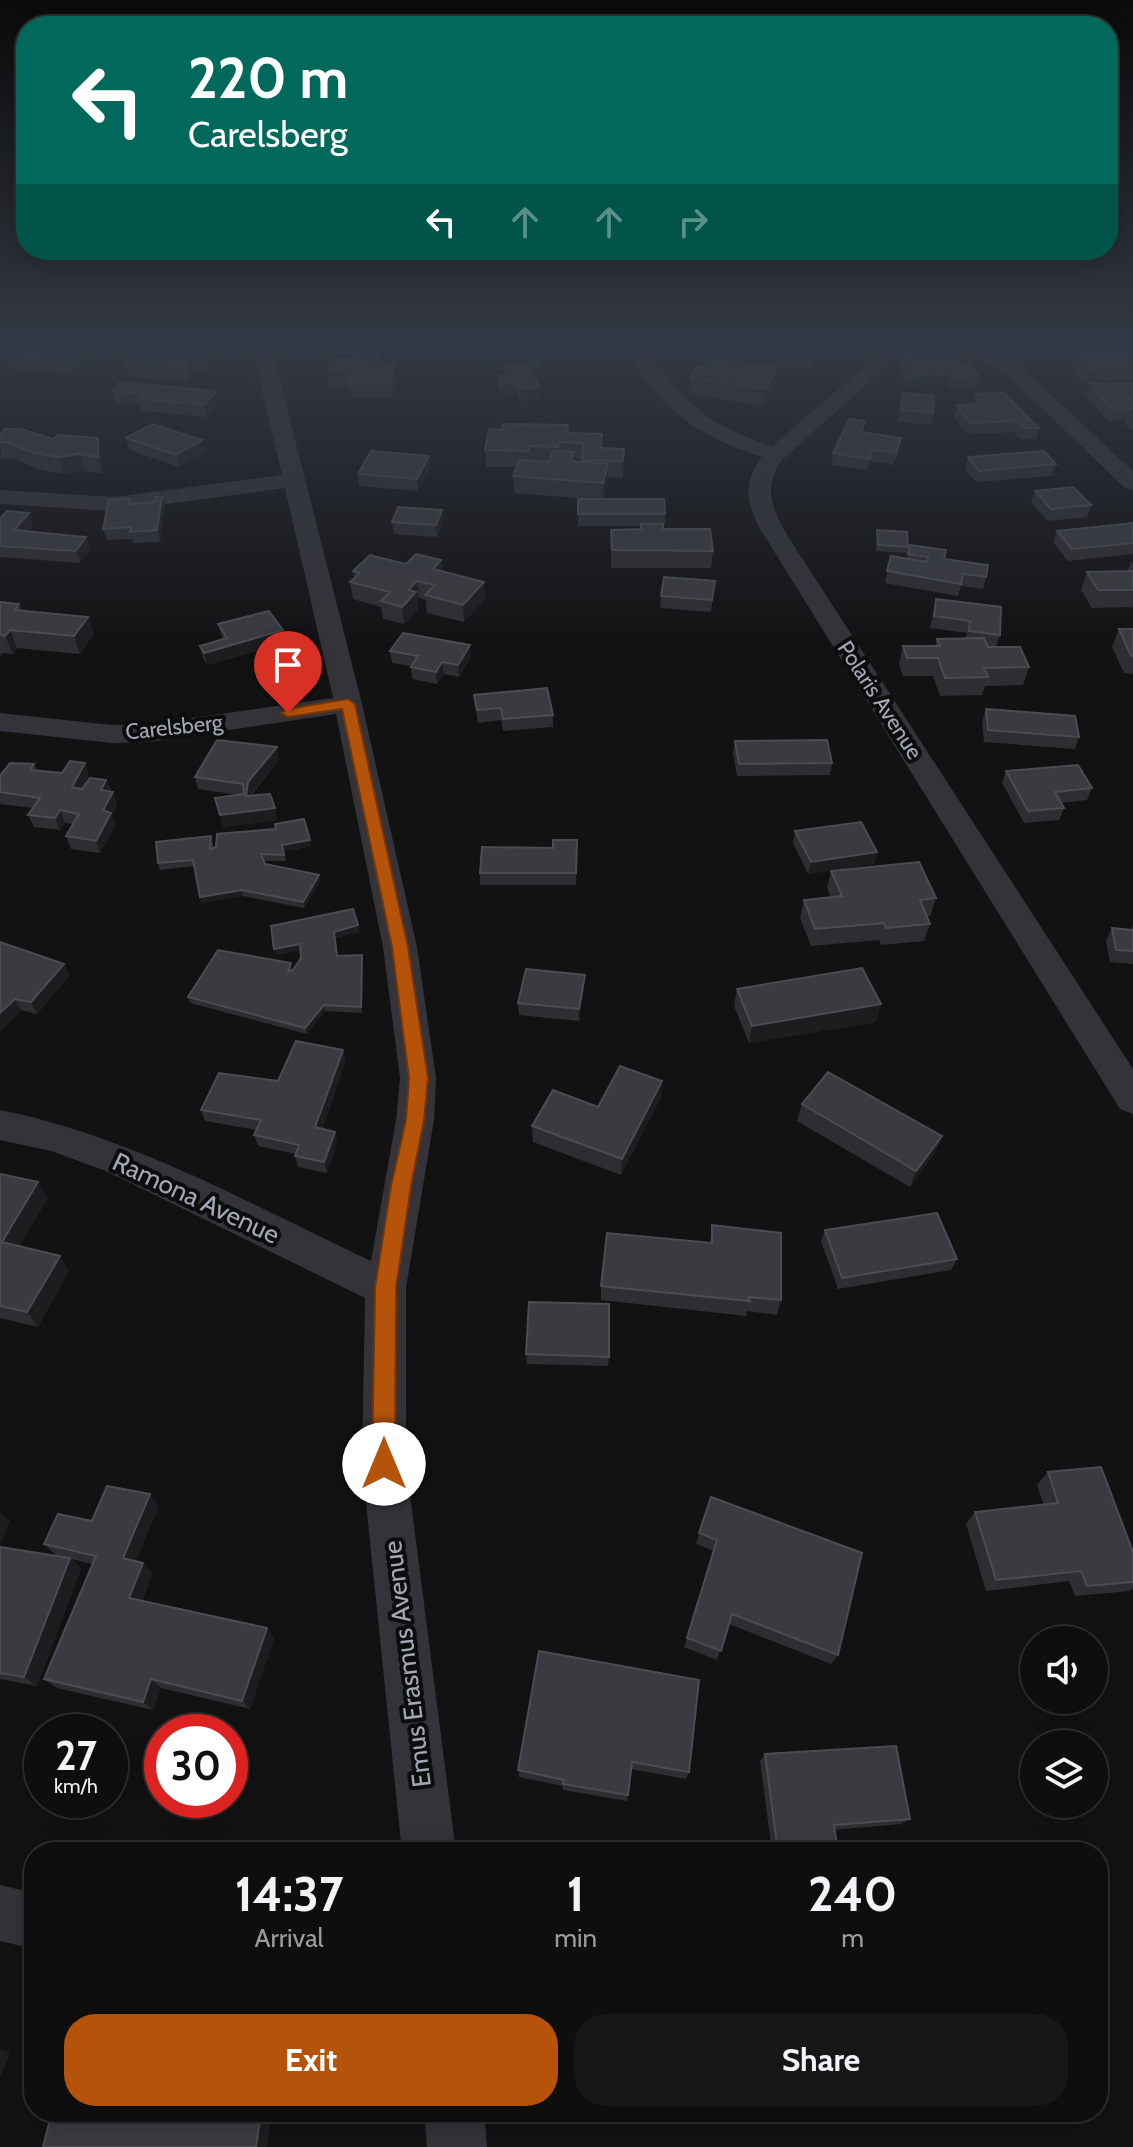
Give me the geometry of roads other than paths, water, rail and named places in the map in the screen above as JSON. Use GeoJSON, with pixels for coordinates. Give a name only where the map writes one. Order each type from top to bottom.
{"type":"FeatureCollection","features":[{"type":"Feature","properties":{"kind":"street","name":"Emus Erasmus Avenue"},"geometry":{"type":"LineString","coordinates":[[287,444],[348,704],[400,947],[418,1078],[415,1120],[401,1186],[386,1288],[384,1464],[428,1842]]}},
{"type":"Feature","properties":{"kind":"street"},"geometry":{"type":"LineString","coordinates":[[748,444],[775,454],[786,444]]}},
{"type":"Feature","properties":{"kind":"street"},"geometry":{"type":"LineString","coordinates":[[1092,444],[1133,483]]}},
{"type":"Feature","properties":{"kind":"street","name":"Polaris Avenue"},"geometry":{"type":"LineString","coordinates":[[775,454],[762,467],[758,480],[756,495],[765,516],[1133,1099]]}},
{"type":"Feature","properties":{"kind":"street"},"geometry":{"type":"LineString","coordinates":[[0,497],[114,504],[296,480]]}},
{"type":"Feature","properties":{"kind":"street","name":"Carelsberg"},"geometry":{"type":"LineString","coordinates":[[0,722],[112,734],[150,733],[348,704]]}},
{"type":"Feature","properties":{"kind":"street","name":"Ramona Avenue"},"geometry":{"type":"LineString","coordinates":[[0,1125],[54,1136],[119,1160],[386,1288]]}},
{"type":"Feature","properties":{"kind":"street"},"geometry":{"type":"LineString","coordinates":[[0,1913],[24,1919]]}},
{"type":"Feature","properties":{"kind":"street"},"geometry":{"type":"LineString","coordinates":[[455,2122],[457,2147]]}}]}
